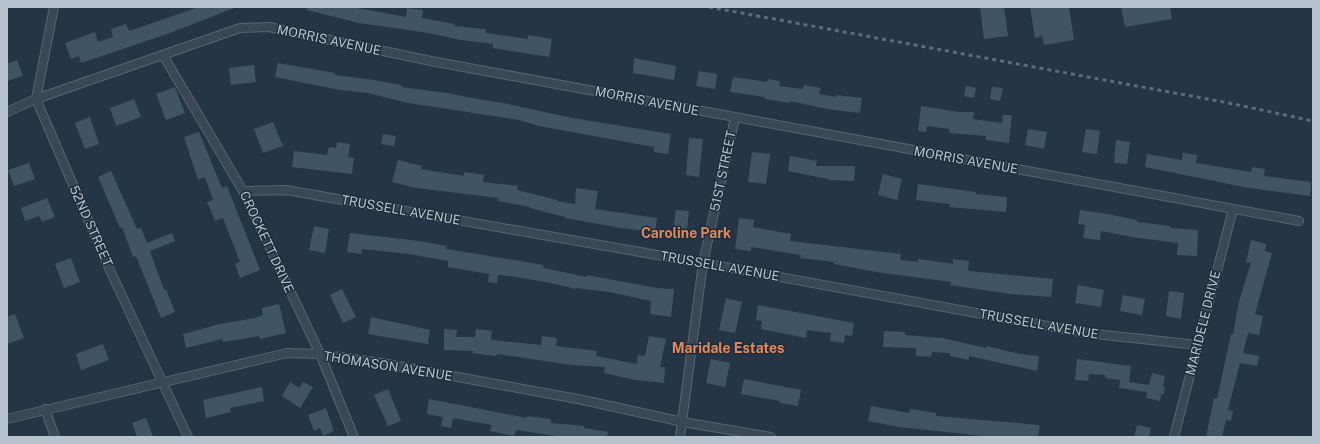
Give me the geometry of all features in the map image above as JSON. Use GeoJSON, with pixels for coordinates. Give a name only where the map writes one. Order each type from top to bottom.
{"type":"FeatureCollection","features":[{"type":"Feature","properties":{"kind":"street"},"geometry":{"type":"LineString","coordinates":[[36,99],[54,7]]}},
{"type":"Feature","properties":{"kind":"street","name":"MORRIS AVENUE"},"geometry":{"type":"LineString","coordinates":[[7,112],[36,99],[240,28],[269,27],[432,61],[735,118],[1232,208],[1299,222]]}},
{"type":"Feature","properties":{"kind":"street","name":"CROCKETT DRIVE"},"geometry":{"type":"LineString","coordinates":[[163,55],[243,191],[320,354],[354,437]]}},
{"type":"Feature","properties":{"kind":"street","name":"52ND STREET"},"geometry":{"type":"LineString","coordinates":[[36,99],[108,266],[188,437]]}},
{"type":"Feature","properties":{"kind":"street","name":"51ST STREET"},"geometry":{"type":"LineString","coordinates":[[680,437],[703,263],[735,118]]}},
{"type":"Feature","properties":{"kind":"street","name":"TRUSSELL AVENUE"},"geometry":{"type":"LineString","coordinates":[[243,191],[286,190],[703,263],[1086,333],[1198,345]]}},
{"type":"Feature","properties":{"kind":"street","name":"MARIDELE DRIVE"},"geometry":{"type":"LineString","coordinates":[[1174,437],[1232,208]]}},
{"type":"Feature","properties":{"kind":"street","name":"THOMASON AVENUE"},"geometry":{"type":"LineString","coordinates":[[7,419],[287,353],[320,354],[387,364],[583,400],[683,422],[771,437]]}},
{"type":"Feature","properties":{"kind":"street"},"geometry":{"type":"LineString","coordinates":[[45,409],[55,437]]}},
{"type":"Feature","properties":{"kind":"building"},"geometry":{"type":"Polygon","coordinates":[[[199,7],[234,8],[170,33],[81,63],[79,56],[71,59],[65,43],[95,32],[98,42],[113,37],[111,29],[126,24],[129,31],[199,7]]]}},
{"type":"Feature","properties":{"kind":"building"},"geometry":{"type":"Polygon","coordinates":[[[308,7],[352,7],[406,17],[407,8],[423,10],[422,18],[455,24],[454,26],[486,29],[486,33],[528,39],[528,35],[552,39],[549,57],[493,48],[493,44],[359,23],[307,10],[308,7]]]}},
{"type":"Feature","properties":{"kind":"building"},"geometry":{"type":"Polygon","coordinates":[[[980,7],[1004,7],[1008,36],[984,39],[980,7]]]}},
{"type":"Feature","properties":{"kind":"building"},"geometry":{"type":"Polygon","coordinates":[[[1030,7],[1069,7],[1074,40],[1044,45],[1042,36],[1035,38],[1030,7]]]}},
{"type":"Feature","properties":{"kind":"building"},"geometry":{"type":"Polygon","coordinates":[[[1121,7],[1170,7],[1172,19],[1125,27],[1121,7]]]}},
{"type":"Feature","properties":{"kind":"building"},"geometry":{"type":"Polygon","coordinates":[[[634,58],[676,66],[674,80],[633,73],[634,58]]]}},
{"type":"Feature","properties":{"kind":"building"},"geometry":{"type":"Polygon","coordinates":[[[17,60],[23,76],[7,81],[7,64],[17,60]]]}},
{"type":"Feature","properties":{"kind":"building"},"geometry":{"type":"Polygon","coordinates":[[[278,63],[335,73],[335,75],[401,85],[401,87],[447,93],[508,104],[572,118],[671,134],[668,154],[654,152],[654,147],[539,126],[519,120],[408,103],[368,93],[340,90],[275,77],[278,63]]]}},
{"type":"Feature","properties":{"kind":"building"},"geometry":{"type":"Polygon","coordinates":[[[254,65],[256,82],[231,85],[229,68],[254,65]]]}},
{"type":"Feature","properties":{"kind":"building"},"geometry":{"type":"Polygon","coordinates":[[[699,71],[717,74],[715,89],[696,86],[699,71]]]}},
{"type":"Feature","properties":{"kind":"building"},"geometry":{"type":"Polygon","coordinates":[[[733,77],[767,82],[768,79],[780,81],[779,86],[803,89],[804,85],[821,88],[819,94],[836,97],[836,95],[862,98],[860,113],[827,109],[790,101],[790,103],[765,99],[765,97],[730,92],[733,77]]]}},
{"type":"Feature","properties":{"kind":"building"},"geometry":{"type":"Polygon","coordinates":[[[966,86],[976,88],[974,98],[964,96],[966,86]]]}},
{"type":"Feature","properties":{"kind":"building"},"geometry":{"type":"Polygon","coordinates":[[[175,87],[185,113],[166,120],[156,94],[175,87]]]}},
{"type":"Feature","properties":{"kind":"building"},"geometry":{"type":"Polygon","coordinates":[[[992,87],[1003,88],[1000,101],[990,99],[992,87]]]}},
{"type":"Feature","properties":{"kind":"building"},"geometry":{"type":"Polygon","coordinates":[[[134,99],[141,117],[116,126],[110,108],[134,99]]]}},
{"type":"Feature","properties":{"kind":"building"},"geometry":{"type":"Polygon","coordinates":[[[921,106],[959,112],[974,112],[973,119],[1002,123],[1003,115],[1012,115],[1009,143],[986,140],[986,136],[949,133],[950,129],[927,126],[926,132],[918,131],[921,106]]]}},
{"type":"Feature","properties":{"kind":"building"},"geometry":{"type":"Polygon","coordinates":[[[90,117],[99,144],[85,149],[75,123],[90,117]]]}},
{"type":"Feature","properties":{"kind":"building"},"geometry":{"type":"Polygon","coordinates":[[[273,122],[283,146],[263,153],[254,129],[273,122]]]}},
{"type":"Feature","properties":{"kind":"building"},"geometry":{"type":"Polygon","coordinates":[[[1028,129],[1047,132],[1044,149],[1025,145],[1028,129]]]}},
{"type":"Feature","properties":{"kind":"building"},"geometry":{"type":"Polygon","coordinates":[[[1086,129],[1100,131],[1097,154],[1082,152],[1086,129]]]}},
{"type":"Feature","properties":{"kind":"building"},"geometry":{"type":"Polygon","coordinates":[[[199,132],[222,188],[227,186],[260,270],[240,278],[235,264],[240,262],[223,218],[215,221],[207,202],[213,200],[205,177],[198,180],[184,137],[199,132]]]}},
{"type":"Feature","properties":{"kind":"building"},"geometry":{"type":"Polygon","coordinates":[[[383,134],[396,136],[394,146],[381,144],[383,134]]]}},
{"type":"Feature","properties":{"kind":"building"},"geometry":{"type":"Polygon","coordinates":[[[689,138],[703,139],[699,177],[686,175],[689,138]]]}},
{"type":"Feature","properties":{"kind":"building"},"geometry":{"type":"Polygon","coordinates":[[[1116,140],[1130,142],[1127,164],[1114,163],[1116,140]]]}},
{"type":"Feature","properties":{"kind":"building"},"geometry":{"type":"Polygon","coordinates":[[[337,142],[350,144],[348,157],[354,158],[352,174],[292,167],[294,151],[327,155],[329,147],[336,148],[337,142]]]}},
{"type":"Feature","properties":{"kind":"building"},"geometry":{"type":"Polygon","coordinates":[[[752,152],[770,154],[766,184],[748,182],[752,152]]]}},
{"type":"Feature","properties":{"kind":"building"},"geometry":{"type":"Polygon","coordinates":[[[1183,153],[1197,155],[1196,163],[1251,172],[1252,167],[1265,169],[1264,176],[1311,182],[1310,196],[1249,188],[1145,167],[1147,154],[1182,160],[1183,153]]]}},
{"type":"Feature","properties":{"kind":"building"},"geometry":{"type":"Polygon","coordinates":[[[790,156],[817,161],[816,166],[855,166],[854,181],[828,180],[788,171],[790,156]]]}},
{"type":"Feature","properties":{"kind":"building"},"geometry":{"type":"Polygon","coordinates":[[[398,160],[422,166],[421,169],[464,176],[464,172],[484,175],[483,182],[518,186],[517,190],[557,201],[575,204],[576,188],[598,191],[595,209],[657,218],[655,232],[621,228],[565,218],[530,207],[498,201],[499,198],[416,188],[392,182],[398,160]]]}},
{"type":"Feature","properties":{"kind":"building"},"geometry":{"type":"Polygon","coordinates":[[[29,163],[35,179],[14,186],[8,170],[29,163]]]}},
{"type":"Feature","properties":{"kind":"building"},"geometry":{"type":"Polygon","coordinates":[[[111,171],[137,229],[141,228],[147,243],[172,233],[175,241],[150,251],[164,290],[166,289],[175,312],[161,318],[136,256],[133,257],[122,227],[120,228],[98,177],[111,171]]]}},
{"type":"Feature","properties":{"kind":"building"},"geometry":{"type":"Polygon","coordinates":[[[883,174],[902,179],[897,200],[878,195],[883,174]]]}},
{"type":"Feature","properties":{"kind":"building"},"geometry":{"type":"Polygon","coordinates":[[[918,184],[976,192],[976,194],[1007,197],[1006,212],[949,207],[950,204],[916,200],[918,184]]]}},
{"type":"Feature","properties":{"kind":"building"},"geometry":{"type":"Polygon","coordinates":[[[47,198],[55,217],[42,222],[39,216],[25,221],[21,208],[47,198]]]}},
{"type":"Feature","properties":{"kind":"building"},"geometry":{"type":"Polygon","coordinates":[[[676,210],[689,211],[686,239],[672,237],[676,210]]]}},
{"type":"Feature","properties":{"kind":"building"},"geometry":{"type":"Polygon","coordinates":[[[1080,210],[1137,220],[1137,222],[1170,226],[1170,228],[1198,230],[1197,256],[1177,255],[1178,243],[1101,231],[1100,240],[1083,238],[1085,225],[1078,224],[1080,210]]]}},
{"type":"Feature","properties":{"kind":"building"},"geometry":{"type":"Polygon","coordinates":[[[739,218],[754,220],[753,227],[791,234],[790,241],[901,254],[900,260],[918,262],[918,259],[953,264],[953,259],[969,261],[968,271],[1053,279],[1051,297],[1010,294],[950,285],[951,282],[876,272],[834,264],[834,262],[800,258],[801,255],[751,247],[751,251],[735,249],[739,218]]]}},
{"type":"Feature","properties":{"kind":"building"},"geometry":{"type":"Polygon","coordinates":[[[314,226],[329,229],[325,253],[309,250],[314,226]]]}},
{"type":"Feature","properties":{"kind":"building"},"geometry":{"type":"Polygon","coordinates":[[[350,233],[419,241],[447,246],[446,249],[544,265],[543,268],[587,277],[587,275],[657,288],[674,289],[671,317],[650,314],[651,301],[609,292],[576,289],[511,276],[498,275],[497,283],[488,282],[489,274],[448,267],[448,261],[409,254],[362,249],[361,254],[347,252],[350,233]]]}},
{"type":"Feature","properties":{"kind":"building"},"geometry":{"type":"Polygon","coordinates":[[[1251,240],[1266,244],[1265,251],[1272,253],[1255,314],[1263,316],[1259,335],[1248,333],[1243,353],[1259,356],[1257,366],[1240,363],[1228,410],[1233,411],[1231,421],[1226,420],[1222,437],[1206,437],[1214,398],[1217,399],[1231,334],[1233,334],[1239,301],[1251,263],[1246,262],[1251,240]]]}},
{"type":"Feature","properties":{"kind":"building"},"geometry":{"type":"Polygon","coordinates":[[[71,258],[80,282],[64,288],[55,264],[71,258]]]}},
{"type":"Feature","properties":{"kind":"building"},"geometry":{"type":"Polygon","coordinates":[[[1078,285],[1104,290],[1101,307],[1075,303],[1078,285]]]}},
{"type":"Feature","properties":{"kind":"building"},"geometry":{"type":"Polygon","coordinates":[[[342,289],[356,317],[343,323],[330,295],[342,289]]]}},
{"type":"Feature","properties":{"kind":"building"},"geometry":{"type":"Polygon","coordinates":[[[1169,291],[1184,293],[1181,319],[1166,316],[1169,291]]]}},
{"type":"Feature","properties":{"kind":"building"},"geometry":{"type":"Polygon","coordinates":[[[1123,295],[1145,299],[1142,315],[1120,311],[1123,295]]]}},
{"type":"Feature","properties":{"kind":"building"},"geometry":{"type":"Polygon","coordinates":[[[726,298],[742,302],[735,333],[719,330],[726,298]]]}},
{"type":"Feature","properties":{"kind":"building"},"geometry":{"type":"Polygon","coordinates":[[[279,304],[286,333],[260,339],[259,336],[223,342],[222,339],[186,348],[183,334],[220,324],[255,318],[263,315],[262,308],[279,304]]]}},
{"type":"Feature","properties":{"kind":"building"},"geometry":{"type":"Polygon","coordinates":[[[758,305],[854,323],[852,336],[845,335],[844,343],[830,341],[831,333],[807,330],[806,338],[761,329],[762,321],[756,320],[758,305]]]}},
{"type":"Feature","properties":{"kind":"building"},"geometry":{"type":"Polygon","coordinates":[[[15,314],[24,338],[7,344],[7,317],[15,314]]]}},
{"type":"Feature","properties":{"kind":"building"},"geometry":{"type":"Polygon","coordinates":[[[371,317],[430,330],[428,344],[368,334],[371,317]]]}},
{"type":"Feature","properties":{"kind":"building"},"geometry":{"type":"Polygon","coordinates":[[[444,329],[457,330],[456,337],[475,337],[476,329],[492,331],[491,340],[541,345],[542,336],[557,338],[556,346],[597,351],[596,356],[637,364],[638,355],[645,356],[649,336],[666,339],[660,367],[665,367],[664,383],[635,380],[604,373],[605,367],[572,365],[497,354],[496,356],[472,353],[473,351],[444,350],[444,329]]]}},
{"type":"Feature","properties":{"kind":"building"},"geometry":{"type":"Polygon","coordinates":[[[884,331],[905,332],[905,335],[942,338],[986,348],[987,346],[1019,354],[1039,356],[1037,371],[969,356],[969,360],[950,356],[950,353],[932,352],[931,357],[916,356],[916,348],[883,347],[884,331]]]}},
{"type":"Feature","properties":{"kind":"building"},"geometry":{"type":"Polygon","coordinates":[[[103,344],[109,360],[81,370],[76,354],[103,344]]]}},
{"type":"Feature","properties":{"kind":"building"},"geometry":{"type":"Polygon","coordinates":[[[711,359],[730,363],[725,387],[706,383],[711,359]]]}},
{"type":"Feature","properties":{"kind":"building"},"geometry":{"type":"Polygon","coordinates":[[[1077,359],[1131,366],[1129,382],[1149,385],[1152,373],[1165,376],[1163,387],[1165,387],[1164,394],[1161,394],[1160,401],[1146,398],[1147,392],[1119,388],[1120,380],[1105,378],[1105,375],[1089,374],[1088,381],[1075,380],[1077,359]]]}},
{"type":"Feature","properties":{"kind":"building"},"geometry":{"type":"Polygon","coordinates":[[[744,379],[801,390],[798,406],[741,394],[744,379]]]}},
{"type":"Feature","properties":{"kind":"building"},"geometry":{"type":"Polygon","coordinates":[[[290,382],[299,388],[303,382],[313,387],[300,408],[282,396],[290,382]]]}},
{"type":"Feature","properties":{"kind":"building"},"geometry":{"type":"Polygon","coordinates":[[[262,387],[264,401],[230,408],[231,412],[206,418],[203,400],[262,387]]]}},
{"type":"Feature","properties":{"kind":"building"},"geometry":{"type":"Polygon","coordinates":[[[388,389],[401,421],[388,426],[374,395],[388,389]]]}},
{"type":"Feature","properties":{"kind":"building"},"geometry":{"type":"Polygon","coordinates":[[[429,399],[527,418],[527,416],[551,419],[551,423],[584,426],[584,428],[608,432],[607,437],[563,437],[516,430],[514,436],[490,431],[492,425],[453,418],[451,428],[441,426],[443,417],[427,414],[429,399]]]}},
{"type":"Feature","properties":{"kind":"building"},"geometry":{"type":"Polygon","coordinates":[[[871,406],[909,413],[910,409],[936,413],[936,416],[1040,425],[1038,437],[993,437],[899,427],[868,421],[871,406]]]}},
{"type":"Feature","properties":{"kind":"building"},"geometry":{"type":"Polygon","coordinates":[[[326,408],[334,431],[323,436],[320,428],[314,431],[308,415],[326,408]]]}},
{"type":"Feature","properties":{"kind":"building"},"geometry":{"type":"Polygon","coordinates":[[[146,418],[153,437],[137,437],[132,423],[146,418]]]}},
{"type":"Feature","properties":{"kind":"building"},"geometry":{"type":"Polygon","coordinates":[[[1137,425],[1151,428],[1149,437],[1134,437],[1137,425]]]}},
{"type":"Feature","properties":{"kind":"railway"},"geometry":{"type":"LineString","coordinates":[[709,7],[1229,103],[1313,121]]}},
{"type":"Feature","properties":{"kind":"district","name":"Caroline Park"},"geometry":{"type":"Point","coordinates":[686,233]}},
{"type":"Feature","properties":{"kind":"district","name":"Maridale Estates"},"geometry":{"type":"Point","coordinates":[728,348]}}]}
